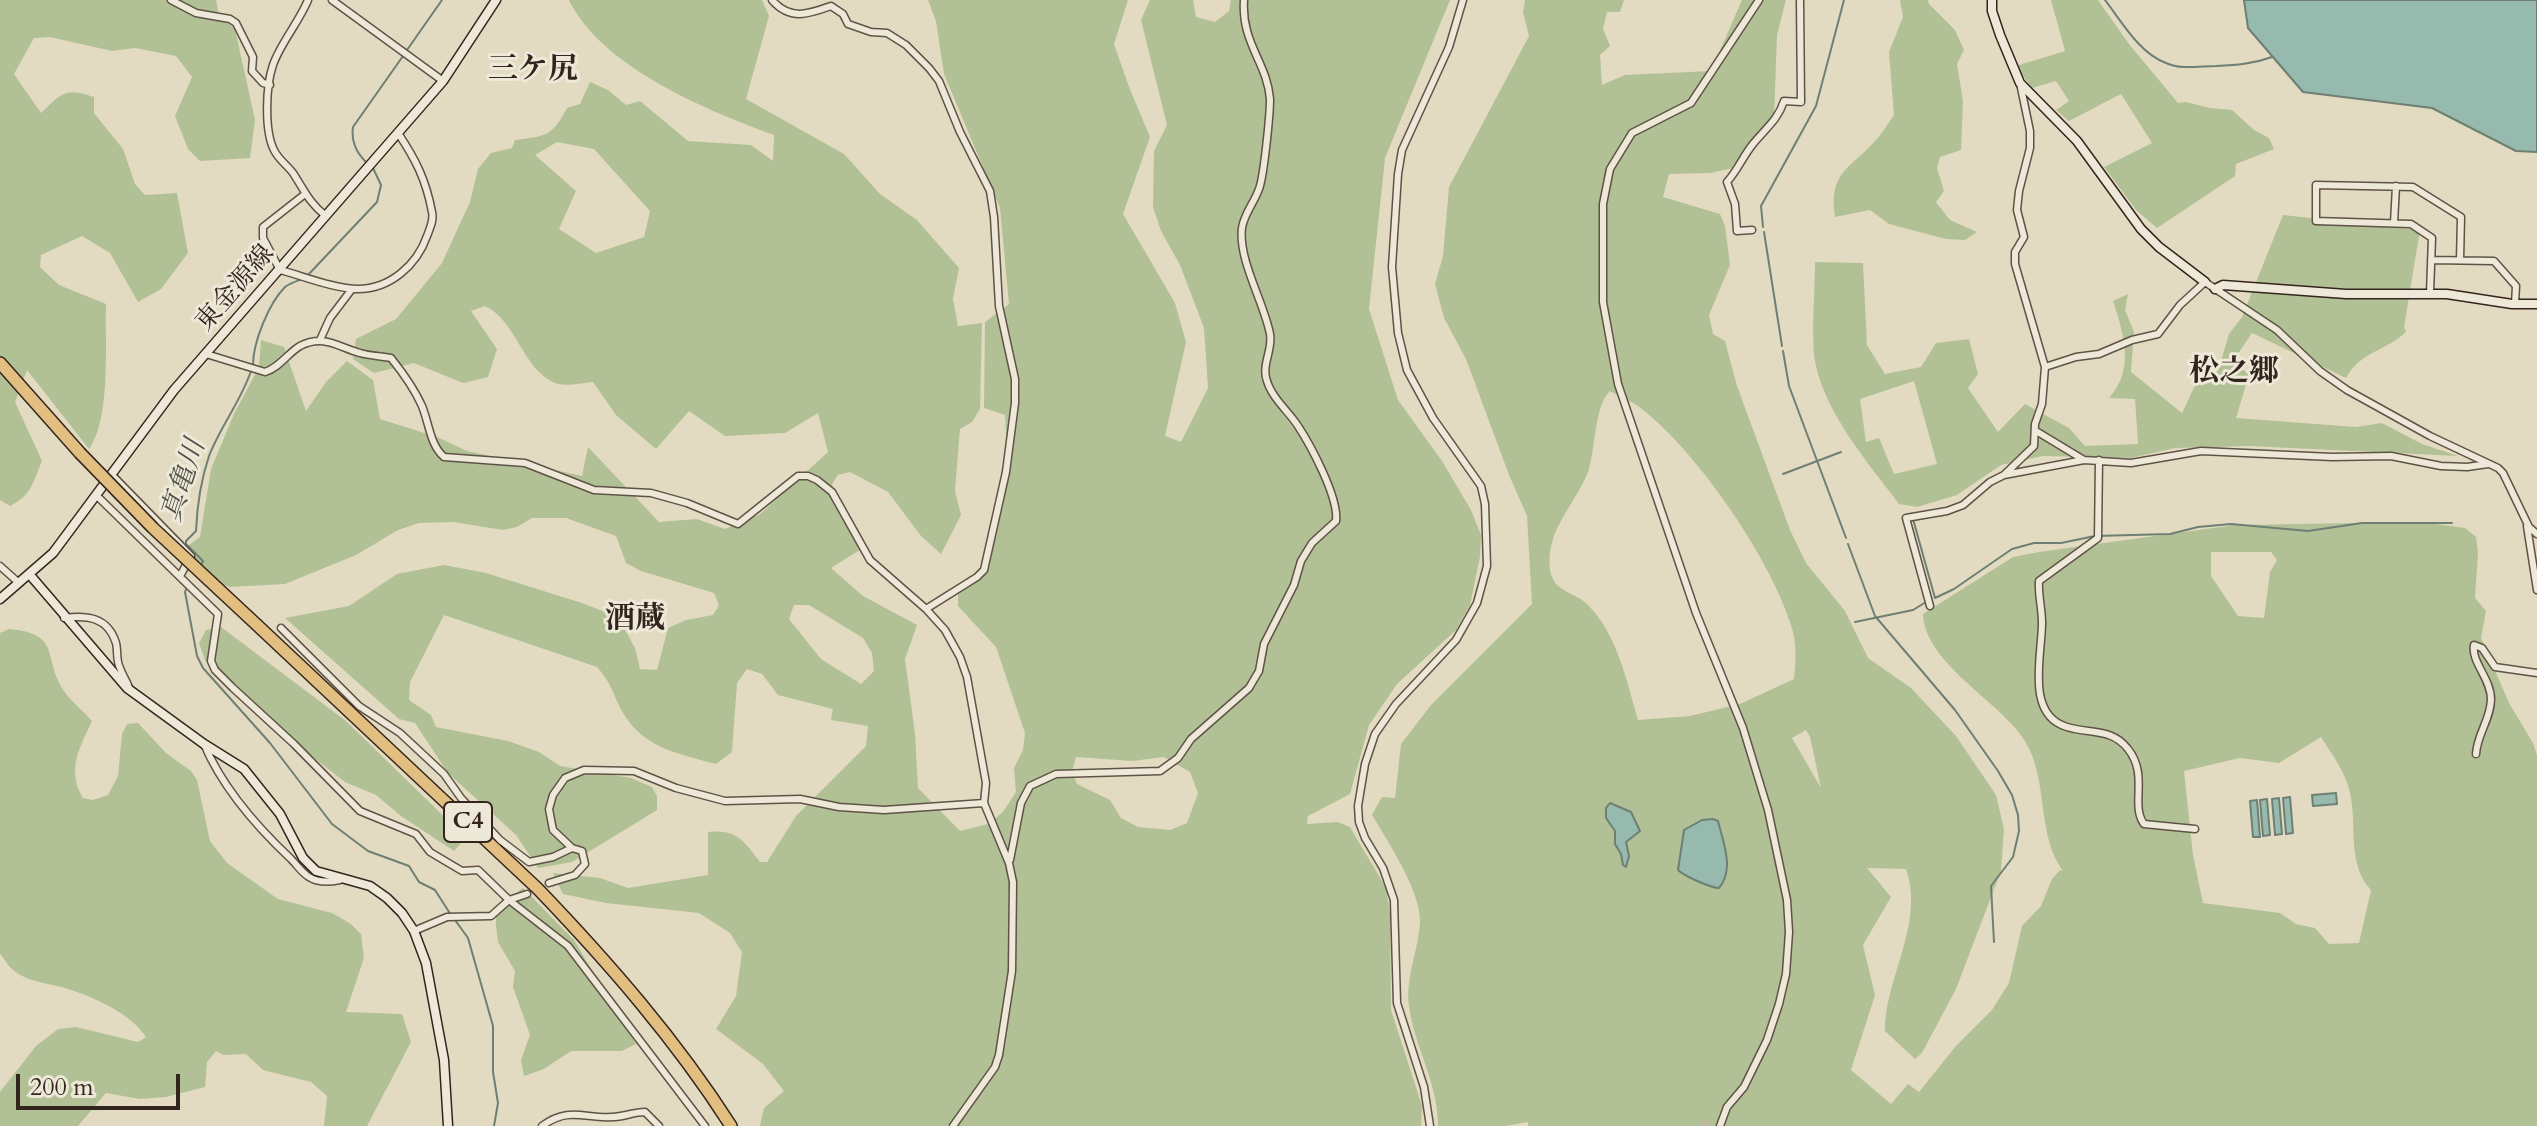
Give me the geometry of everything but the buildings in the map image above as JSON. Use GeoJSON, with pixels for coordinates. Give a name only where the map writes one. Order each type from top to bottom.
{"type":"FeatureCollection","features":[{"type":"Feature","properties":{"kind":"highway","name":"C4"},"geometry":{"type":"LineString","coordinates":[[0,363],[80,453],[153,528],[538,889],[614,971],[691,1065],[731,1126]]}},
{"type":"Feature","properties":{"kind":"highway","name":"C4"},"geometry":{"type":"LineString","coordinates":[[664,1033],[724,1126]]}},
{"type":"Feature","properties":{"kind":"street"},"geometry":{"type":"LineString","coordinates":[[171,0],[196,13],[230,19],[236,23],[253,57],[252,71],[263,83],[270,85]]}},
{"type":"Feature","properties":{"kind":"street"},"geometry":{"type":"LineString","coordinates":[[308,0],[273,64],[268,128],[272,147],[314,207],[326,216]]}},
{"type":"Feature","properties":{"kind":"street"},"geometry":{"type":"LineString","coordinates":[[332,0],[443,81]]}},
{"type":"Feature","properties":{"kind":"street","name":"東金源線"},"geometry":{"type":"LineString","coordinates":[[0,598],[53,553],[174,390],[443,81],[496,0]]}},
{"type":"Feature","properties":{"kind":"street"},"geometry":{"type":"LineString","coordinates":[[772,0],[785,11],[802,16],[831,6],[843,14],[853,27],[887,33],[906,45],[939,81],[960,132],[990,191],[999,306],[1015,379],[1010,442],[984,570],[926,609]]}},
{"type":"Feature","properties":{"kind":"street"},"geometry":{"type":"LineString","coordinates":[[1009,863],[1021,803],[1030,786],[1056,774],[1160,771],[1249,688],[1259,671],[1264,644],[1294,585],[1301,561],[1312,543],[1336,521],[1337,510],[1325,481],[1299,428],[1269,387],[1265,373],[1270,332],[1242,240],[1245,217],[1261,184],[1269,96],[1265,78],[1246,33],[1244,0]]}},
{"type":"Feature","properties":{"kind":"street"},"geometry":{"type":"LineString","coordinates":[[1430,1126],[1424,1087],[1397,1003],[1394,900],[1383,868],[1365,838],[1359,822],[1358,806],[1365,764],[1375,734],[1396,704],[1456,640],[1477,603],[1487,566],[1485,504],[1481,486],[1433,418],[1407,370],[1398,333],[1392,267],[1402,150],[1449,47],[1463,0]]}},
{"type":"Feature","properties":{"kind":"street"},"geometry":{"type":"LineString","coordinates":[[1720,1126],[1727,1107],[1744,1087],[1767,1040],[1779,1004],[1786,974],[1789,932],[1787,900],[1768,810],[1743,728],[1696,613],[1618,384],[1603,302],[1603,204],[1610,169],[1632,133],[1691,103],[1759,0]]}},
{"type":"Feature","properties":{"kind":"street"},"geometry":{"type":"LineString","coordinates":[[1752,230],[1737,231],[1735,204],[1727,182],[1752,144],[1780,112],[1784,101],[1801,102],[1800,0]]}},
{"type":"Feature","properties":{"kind":"street"},"geometry":{"type":"LineString","coordinates":[[1992,0],[1992,11],[2000,35],[2020,83],[2030,131],[2030,148],[2017,210],[2024,237],[2015,252],[2015,264],[2045,367],[2034,446],[2004,475]]}},
{"type":"Feature","properties":{"kind":"street"},"geometry":{"type":"LineString","coordinates":[[2020,83],[2077,141],[2141,229],[2159,247],[2277,330],[2320,371],[2347,390],[2503,473],[2527,523],[2537,534]]}},
{"type":"Feature","properties":{"kind":"street"},"geometry":{"type":"LineString","coordinates":[[305,194],[263,227],[263,238],[280,270],[352,289],[386,283],[409,266],[424,246],[432,222],[420,166],[398,133]]}},
{"type":"Feature","properties":{"kind":"street"},"geometry":{"type":"LineString","coordinates":[[2430,293],[2432,238],[2411,224],[2316,221],[2316,185],[2413,187],[2461,217],[2460,260]]}},
{"type":"Feature","properties":{"kind":"street"},"geometry":{"type":"LineString","coordinates":[[2394,223],[2396,186]]}},
{"type":"Feature","properties":{"kind":"street"},"geometry":{"type":"LineString","coordinates":[[2431,260],[2494,261],[2516,286],[2515,304]]}},
{"type":"Feature","properties":{"kind":"street"},"geometry":{"type":"LineString","coordinates":[[2045,367],[2076,357],[2099,354],[2132,340],[2158,334],[2180,305],[2205,282]]}},
{"type":"Feature","properties":{"kind":"street"},"geometry":{"type":"LineString","coordinates":[[2215,289],[2223,285],[2346,294],[2430,293],[2537,304]]}},
{"type":"Feature","properties":{"kind":"street"},"geometry":{"type":"LineString","coordinates":[[320,340],[330,318],[352,289]]}},
{"type":"Feature","properties":{"kind":"street"},"geometry":{"type":"LineString","coordinates":[[206,354],[251,369],[270,371],[298,347],[328,340],[364,354],[391,358],[421,405],[435,446],[444,457],[525,463],[594,490],[651,493],[687,503],[738,524],[798,476],[817,480],[832,492],[870,560],[926,609],[953,643],[967,677],[986,783],[984,803],[1009,863],[1014,902],[1012,971],[999,1055],[995,1067],[953,1126]]}},
{"type":"Feature","properties":{"kind":"street"},"geometry":{"type":"LineString","coordinates":[[2036,431],[2084,460]]}},
{"type":"Feature","properties":{"kind":"street"},"geometry":{"type":"LineString","coordinates":[[1930,606],[1906,518],[1963,505],[1990,482],[2004,475],[2084,460],[2131,463],[2201,451],[2307,457],[2391,456],[2441,466],[2488,464]]}},
{"type":"Feature","properties":{"kind":"street"},"geometry":{"type":"LineString","coordinates":[[2099,460],[2098,538],[2039,581],[2043,620],[2039,693],[2043,705],[2057,722],[2066,727],[2104,732],[2126,746],[2140,772],[2140,818],[2144,824],[2195,829]]}},
{"type":"Feature","properties":{"kind":"street"},"geometry":{"type":"LineString","coordinates":[[112,475],[191,556],[180,576]]}},
{"type":"Feature","properties":{"kind":"street"},"geometry":{"type":"LineString","coordinates":[[96,495],[218,614],[211,661],[215,670],[360,811],[416,834],[430,852],[462,871],[478,870],[509,900],[568,946],[705,1126]]}},
{"type":"Feature","properties":{"kind":"street"},"geometry":{"type":"LineString","coordinates":[[2527,523],[2537,590]]}},
{"type":"Feature","properties":{"kind":"street"},"geometry":{"type":"LineString","coordinates":[[0,566],[19,583]]}},
{"type":"Feature","properties":{"kind":"street"},"geometry":{"type":"LineString","coordinates":[[30,575],[130,691],[250,776],[280,814],[303,858],[316,871],[340,880]]}},
{"type":"Feature","properties":{"kind":"street"},"geometry":{"type":"LineString","coordinates":[[64,618],[91,617],[110,630],[116,644],[119,667],[130,691]]}},
{"type":"Feature","properties":{"kind":"street"},"geometry":{"type":"LineString","coordinates":[[281,628],[359,706],[400,733],[444,774],[461,798],[500,840],[529,862],[553,857],[572,848]]}},
{"type":"Feature","properties":{"kind":"street"},"geometry":{"type":"LineString","coordinates":[[2476,754],[2477,739],[2487,721],[2491,699],[2489,682],[2473,651],[2474,645],[2482,648],[2495,667],[2537,673]]}},
{"type":"Feature","properties":{"kind":"street"},"geometry":{"type":"LineString","coordinates":[[204,744],[213,764],[239,803],[269,840],[312,879],[354,881],[377,891],[402,913],[414,931],[426,963],[444,1060],[448,1126]]}},
{"type":"Feature","properties":{"kind":"street"},"geometry":{"type":"LineString","coordinates":[[549,883],[580,872],[585,864],[582,851],[572,848],[553,830],[549,809],[553,795],[565,778],[584,770],[634,771],[689,793],[725,801],[800,799],[839,807],[884,810],[984,803]]}},
{"type":"Feature","properties":{"kind":"street"},"geometry":{"type":"LineString","coordinates":[[414,931],[447,917],[491,916],[509,900],[527,894]]}},
{"type":"Feature","properties":{"kind":"street"},"geometry":{"type":"LineString","coordinates":[[542,1126],[562,1115],[587,1114],[611,1118],[645,1112],[659,1126]]}},
{"type":"Feature","properties":{"kind":"green space"},"geometry":{"type":"Polygon","coordinates":[[[0,0],[216,0],[219,16],[235,29],[255,120],[250,158],[200,161],[188,149],[175,116],[192,77],[176,56],[135,48],[112,51],[50,37],[34,38],[14,74],[41,113],[70,92],[94,97],[94,113],[123,149],[135,184],[145,195],[177,193],[188,253],[161,289],[138,302],[110,253],[82,236],[41,255],[40,267],[59,285],[106,304],[104,400],[96,436],[89,449],[27,370],[15,402],[42,461],[27,492],[10,506],[0,500],[0,0]]]}},
{"type":"Feature","properties":{"kind":"green space"},"geometry":{"type":"Polygon","coordinates":[[[569,0],[762,0],[769,16],[746,99],[844,154],[880,194],[917,220],[959,268],[953,299],[958,326],[982,323],[980,409],[972,422],[960,429],[955,491],[961,515],[941,554],[921,536],[888,492],[850,472],[838,475],[832,484],[838,512],[863,548],[831,568],[863,596],[917,625],[905,659],[915,734],[918,788],[960,831],[988,824],[1003,812],[1016,792],[1014,768],[1023,750],[1025,733],[996,647],[958,606],[958,590],[980,572],[990,555],[1000,517],[1005,472],[1005,415],[984,408],[985,322],[1009,304],[1000,208],[944,74],[936,21],[928,0],[1128,0],[1114,44],[1150,137],[1123,214],[1175,303],[1186,342],[1165,436],[1181,442],[1208,388],[1204,328],[1153,207],[1154,151],[1167,125],[1141,20],[1150,0],[1193,0],[1196,17],[1215,22],[1229,11],[1231,0],[1450,0],[1385,158],[1369,309],[1398,400],[1442,461],[1471,510],[1481,535],[1480,557],[1470,605],[1456,630],[1397,684],[1369,725],[1350,794],[1308,816],[1307,824],[1338,822],[1350,827],[1386,888],[1390,913],[1391,1010],[1422,1106],[1421,1126],[760,1126],[764,1108],[784,1091],[763,1064],[716,1029],[736,996],[742,952],[730,933],[699,913],[606,903],[563,894],[553,873],[600,878],[628,888],[708,875],[708,832],[726,832],[739,838],[760,862],[767,862],[796,816],[866,746],[868,726],[831,720],[833,709],[778,695],[762,674],[747,669],[737,683],[732,752],[716,764],[665,749],[643,736],[625,716],[597,667],[444,615],[410,682],[409,700],[431,715],[436,727],[508,741],[539,752],[560,766],[631,778],[652,787],[657,796],[657,810],[572,862],[538,868],[516,835],[448,773],[415,723],[399,719],[285,618],[349,606],[397,574],[444,565],[486,573],[618,617],[635,648],[640,669],[657,670],[668,628],[686,620],[713,615],[719,605],[714,593],[641,571],[626,563],[616,536],[566,518],[532,518],[517,527],[503,530],[453,522],[419,523],[398,530],[356,555],[285,584],[230,587],[206,579],[178,553],[200,537],[211,469],[234,414],[259,367],[261,340],[284,347],[306,411],[326,382],[347,361],[373,380],[380,419],[437,437],[467,451],[582,476],[588,447],[659,522],[697,519],[725,529],[759,515],[828,452],[818,413],[785,433],[725,436],[689,411],[656,449],[616,415],[593,382],[559,384],[544,376],[534,367],[505,323],[485,306],[471,311],[497,349],[488,377],[463,383],[414,363],[374,373],[353,359],[356,339],[396,319],[442,263],[470,202],[478,169],[491,153],[512,148],[515,140],[541,136],[552,130],[567,108],[580,104],[590,82],[608,90],[626,105],[640,101],[688,141],[751,145],[773,161],[774,135],[659,84],[605,46],[584,24],[569,0]],[[557,142],[535,155],[576,191],[559,229],[596,253],[644,237],[650,211],[594,149],[557,142]],[[794,605],[789,619],[821,659],[861,684],[874,671],[872,653],[863,638],[809,605],[794,605]],[[1076,757],[1072,772],[1077,784],[1110,800],[1121,818],[1138,827],[1170,830],[1187,823],[1198,793],[1190,772],[1164,757],[1132,761],[1076,757]]]}},
{"type":"Feature","properties":{"kind":"green space"},"geometry":{"type":"Polygon","coordinates":[[[1525,0],[1624,0],[1620,12],[1607,12],[1603,29],[1610,46],[1600,55],[1602,85],[1625,75],[1711,71],[1742,0],[1786,0],[1777,35],[1774,118],[1738,167],[1710,173],[1669,174],[1663,197],[1720,214],[1725,226],[1730,265],[1709,315],[1713,334],[1725,341],[1737,386],[1790,530],[1806,563],[1845,611],[1868,658],[1911,688],[1956,736],[1996,795],[2004,829],[2001,871],[1956,989],[1922,1053],[1915,1059],[1885,1031],[1891,991],[1911,910],[1911,890],[1906,869],[1867,868],[1891,897],[1863,945],[1875,995],[1851,1070],[1891,1104],[1908,1084],[1919,1092],[1955,1047],[1992,1010],[2009,983],[2022,926],[2041,906],[2052,879],[2060,870],[2063,871],[2049,841],[2037,773],[2025,741],[2014,726],[1936,649],[1927,632],[1923,614],[2013,557],[2039,552],[2235,525],[2421,522],[2465,528],[2476,537],[2475,598],[2486,611],[2481,638],[2509,703],[2537,755],[2537,1126],[1528,1126],[1528,1122],[1505,1126],[1438,1126],[1434,1094],[1412,1021],[1408,995],[1419,932],[1419,909],[1402,866],[1372,815],[1382,797],[1395,798],[1401,744],[1431,705],[1532,604],[1527,516],[1466,359],[1444,318],[1435,284],[1443,256],[1449,187],[1529,36],[1523,12],[1525,0]],[[1610,391],[1598,417],[1588,472],[1563,517],[1550,551],[1551,576],[1564,590],[1587,604],[1606,629],[1620,659],[1638,720],[1690,716],[1740,704],[1794,679],[1794,638],[1781,598],[1730,508],[1664,428],[1642,409],[1610,391]],[[2211,552],[2211,576],[2238,616],[2264,618],[2270,572],[2277,560],[2271,552],[2211,552]],[[1806,730],[1792,738],[1821,788],[1806,730]],[[2321,737],[2279,763],[2240,758],[2184,771],[2193,855],[2203,903],[2280,913],[2296,924],[2315,928],[2329,944],[2359,943],[2371,890],[2363,880],[2356,857],[2352,805],[2345,778],[2321,737]]]}},
{"type":"Feature","properties":{"kind":"green space"},"geometry":{"type":"Polygon","coordinates":[[[1900,0],[1928,0],[1955,30],[1964,50],[1957,64],[1963,101],[1961,150],[1940,157],[1937,168],[1944,191],[1936,202],[1950,220],[1977,232],[1965,240],[1946,239],[1889,224],[1870,210],[1835,217],[1838,180],[1878,138],[1894,115],[1889,52],[1903,17],[1900,0]]]}},
{"type":"Feature","properties":{"kind":"green space"},"geometry":{"type":"Polygon","coordinates":[[[2051,0],[2098,0],[2129,44],[2178,103],[2232,110],[2254,130],[2269,138],[2274,149],[2236,164],[2235,176],[2157,228],[2136,210],[2104,167],[2152,143],[2121,94],[2069,121],[2056,110],[2069,101],[2056,81],[2032,88],[2016,66],[2065,51],[2051,0]]]}},
{"type":"Feature","properties":{"kind":"green space"},"geometry":{"type":"Polygon","coordinates":[[[2283,215],[2420,230],[2404,327],[2406,332],[2359,362],[2346,378],[2252,333],[2233,361],[2249,375],[2236,418],[2356,427],[2382,423],[2422,444],[2458,456],[2249,446],[2175,448],[2131,458],[2043,456],[2001,465],[1957,495],[1917,507],[1899,504],[1849,437],[1820,380],[1813,338],[1815,262],[1863,263],[1867,345],[1885,374],[1921,367],[1936,343],[1969,339],[1978,374],[1968,388],[1998,432],[2025,404],[2069,428],[2085,446],[2138,444],[2135,399],[2109,398],[2117,387],[2125,364],[2121,326],[2113,301],[2128,294],[2125,310],[2134,332],[2131,372],[2182,413],[2200,375],[2219,368],[2229,334],[2242,317],[2283,215]],[[1914,381],[1860,399],[1866,442],[1879,438],[1894,474],[1937,464],[1914,381]]]}},
{"type":"Feature","properties":{"kind":"green space"},"geometry":{"type":"Polygon","coordinates":[[[221,627],[346,721],[466,838],[454,851],[401,816],[376,795],[345,782],[286,736],[205,660],[199,643],[206,630],[221,627]]]}},
{"type":"Feature","properties":{"kind":"green space"},"geometry":{"type":"Polygon","coordinates":[[[9,629],[37,636],[44,641],[62,688],[92,721],[79,749],[75,768],[83,798],[93,800],[108,795],[118,776],[122,734],[127,724],[138,723],[197,780],[210,841],[227,863],[278,899],[332,913],[361,934],[364,958],[346,1012],[402,1014],[411,1042],[367,1126],[324,1126],[327,1096],[311,1082],[263,1070],[246,1054],[223,1055],[216,1051],[207,1062],[205,1087],[166,1097],[140,1099],[106,1093],[78,1126],[0,1126],[0,1092],[36,1046],[58,1029],[76,1027],[138,1042],[146,1037],[131,1020],[110,1007],[65,988],[24,977],[10,967],[0,954],[0,633],[9,629]]]}},
{"type":"Feature","properties":{"kind":"green space"},"geometry":{"type":"Polygon","coordinates":[[[523,888],[574,940],[636,1044],[622,1051],[571,1051],[544,1069],[524,1076],[521,1060],[530,1035],[513,987],[515,971],[498,942],[496,925],[496,915],[505,901],[523,888]]]}},
{"type":"Feature","properties":{"kind":"water"},"geometry":{"type":"Polygon","coordinates":[[[2244,0],[2537,0],[2537,152],[2516,151],[2432,108],[2303,92],[2248,28],[2244,0]]]}},
{"type":"Feature","properties":{"kind":"water"},"geometry":{"type":"Polygon","coordinates":[[[2336,793],[2337,804],[2313,806],[2312,795],[2336,793]]]}},
{"type":"Feature","properties":{"kind":"water"},"geometry":{"type":"Polygon","coordinates":[[[2290,797],[2293,833],[2286,834],[2283,798],[2290,797]]]}},
{"type":"Feature","properties":{"kind":"water"},"geometry":{"type":"Polygon","coordinates":[[[2279,798],[2282,834],[2275,835],[2272,799],[2279,798]]]}},
{"type":"Feature","properties":{"kind":"water"},"geometry":{"type":"Polygon","coordinates":[[[2267,799],[2270,835],[2263,836],[2260,800],[2267,799]]]}},
{"type":"Feature","properties":{"kind":"water"},"geometry":{"type":"Polygon","coordinates":[[[2257,800],[2260,837],[2253,837],[2250,801],[2257,800]]]}},
{"type":"Feature","properties":{"kind":"water"},"geometry":{"type":"Polygon","coordinates":[[[1610,803],[1631,812],[1640,831],[1626,842],[1629,856],[1626,867],[1615,844],[1615,831],[1606,818],[1606,808],[1610,803]]]}},
{"type":"Feature","properties":{"kind":"water"},"geometry":{"type":"Polygon","coordinates":[[[1702,820],[1718,821],[1727,864],[1724,881],[1719,888],[1678,870],[1684,830],[1702,820]]]}},
{"type":"Feature","properties":{"kind":"waterway","name":"真亀川"},"geometry":{"type":"LineString","coordinates":[[407,50],[442,0]]}},
{"type":"Feature","properties":{"kind":"waterway"},"geometry":{"type":"LineString","coordinates":[[1763,227],[1761,206],[1816,106],[1844,0]]}},
{"type":"Feature","properties":{"kind":"waterway"},"geometry":{"type":"LineString","coordinates":[[2105,0],[2147,52],[2172,65],[2231,65],[2272,57]]}},
{"type":"Feature","properties":{"kind":"waterway","name":"真亀川"},"geometry":{"type":"LineString","coordinates":[[368,164],[356,147],[353,127],[403,56]]}},
{"type":"Feature","properties":{"kind":"waterway","name":"真亀川"},"geometry":{"type":"LineString","coordinates":[[308,275],[377,202],[381,185],[373,168]]}},
{"type":"Feature","properties":{"kind":"waterway"},"geometry":{"type":"LineString","coordinates":[[1764,232],[1782,346]]}},
{"type":"Feature","properties":{"kind":"waterway","name":"真亀川"},"geometry":{"type":"LineString","coordinates":[[253,365],[259,334],[273,303],[285,287],[303,279]]}},
{"type":"Feature","properties":{"kind":"waterway"},"geometry":{"type":"LineString","coordinates":[[1783,351],[1789,386],[1846,538]]}},
{"type":"Feature","properties":{"kind":"waterway","name":"真亀川"},"geometry":{"type":"LineString","coordinates":[[201,565],[203,561],[186,541],[196,531],[200,493],[209,456],[251,371]]}},
{"type":"Feature","properties":{"kind":"waterway"},"geometry":{"type":"LineString","coordinates":[[1783,474],[1841,452]]}},
{"type":"Feature","properties":{"kind":"waterway"},"geometry":{"type":"LineString","coordinates":[[1913,519],[1935,598],[1954,589],[2012,549],[2034,543],[2061,543],[2095,536],[2170,534],[2231,524],[2308,531],[2362,523],[2452,523]]}},
{"type":"Feature","properties":{"kind":"waterway"},"geometry":{"type":"LineString","coordinates":[[1848,544],[1875,616],[1955,710],[2012,795],[2019,831],[2013,857],[1991,886],[1994,942]]}},
{"type":"Feature","properties":{"kind":"waterway","name":"真亀川"},"geometry":{"type":"LineString","coordinates":[[187,587],[185,592],[197,656],[203,668],[270,743],[332,824],[368,851],[409,866],[419,882],[435,890],[451,915]]}},
{"type":"Feature","properties":{"kind":"waterway"},"geometry":{"type":"LineString","coordinates":[[1855,622],[1913,610],[1926,602]]}},
{"type":"Feature","properties":{"kind":"waterway","name":"真亀川"},"geometry":{"type":"LineString","coordinates":[[455,920],[468,938],[493,1026],[493,1072],[498,1103],[494,1126]]}},
{"type":"Feature","properties":{"kind":"tunnel"},"geometry":{"type":"LineString","coordinates":[[1704,1122],[1707,1126]]}},
{"type":"Feature","properties":{"kind":"district","name":"三ケ尻"},"geometry":{"type":"Point","coordinates":[533,71]}},
{"type":"Feature","properties":{"kind":"district","name":"松之郷"},"geometry":{"type":"Point","coordinates":[2234,373]}},
{"type":"Feature","properties":{"kind":"district","name":"酒蔵"},"geometry":{"type":"Point","coordinates":[635,620]}}]}
